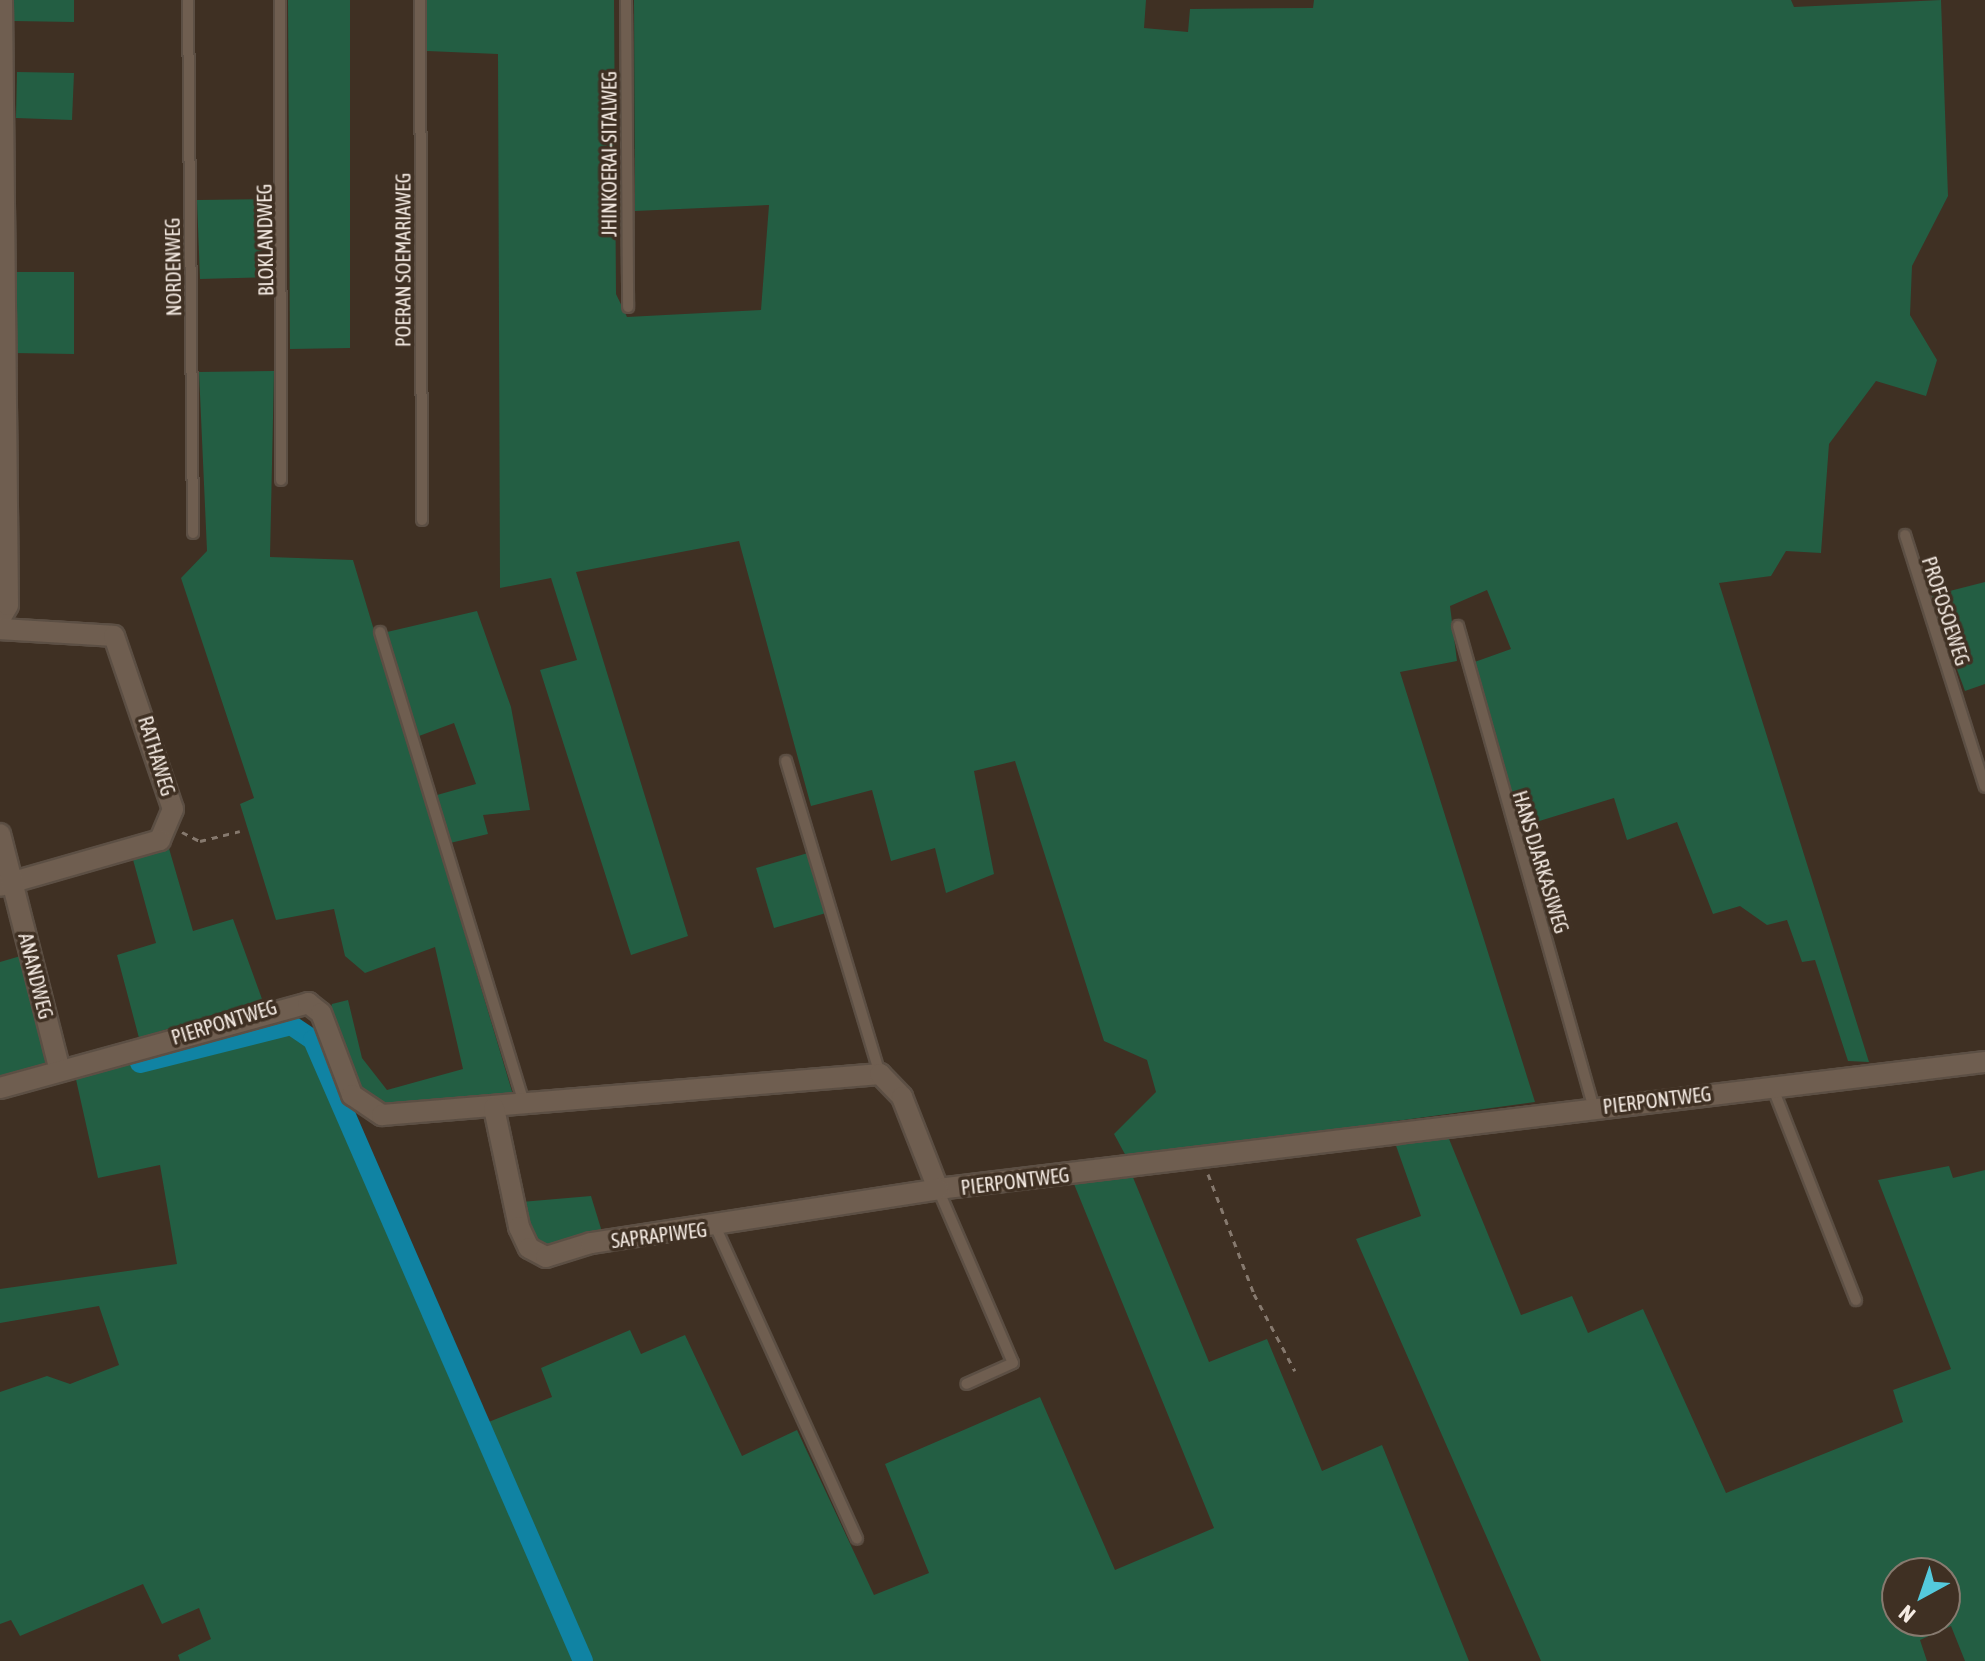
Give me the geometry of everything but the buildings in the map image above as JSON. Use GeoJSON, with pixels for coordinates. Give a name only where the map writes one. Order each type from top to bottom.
{"type":"FeatureCollection","features":[{"type":"Feature","properties":{"kind":"street"},"geometry":{"type":"LineString","coordinates":[[0,619],[8,605],[2,0]]}},
{"type":"Feature","properties":{"kind":"street","name":"RATHAWEG"},"geometry":{"type":"LineString","coordinates":[[0,629],[114,636],[122,645],[173,809],[172,826]]}},
{"type":"Feature","properties":{"kind":"street"},"geometry":{"type":"LineString","coordinates":[[7,884],[160,840],[172,826]]}},
{"type":"Feature","properties":{"kind":"street","name":"ANANDWEG"},"geometry":{"type":"LineString","coordinates":[[0,834],[7,884],[60,1071]]}},
{"type":"Feature","properties":{"kind":"street","name":"PIERPONTWEG"},"geometry":{"type":"LineString","coordinates":[[0,1088],[308,1003],[321,1013],[352,1095],[366,1107],[408,1118],[524,1104],[880,1074],[902,1097],[938,1189],[1206,1158],[1771,1085],[1985,1062]]}},
{"type":"Feature","properties":{"kind":"street","name":"SAPRAPIWEG"},"geometry":{"type":"LineString","coordinates":[[494,1108],[519,1227],[539,1255],[938,1189]]}},
{"type":"Feature","properties":{"kind":"lane","name":"NORDENWEG"},"geometry":{"type":"LineString","coordinates":[[188,0],[193,533]]}},
{"type":"Feature","properties":{"kind":"lane","name":"BLOKLANDWEG"},"geometry":{"type":"LineString","coordinates":[[280,0],[281,480]]}},
{"type":"Feature","properties":{"kind":"lane","name":"POERAN SOEMARIAWEG"},"geometry":{"type":"LineString","coordinates":[[420,0],[422,520]]}},
{"type":"Feature","properties":{"kind":"lane","name":"JHINKOERAI-SITALWEG"},"geometry":{"type":"LineString","coordinates":[[626,0],[628,307]]}},
{"type":"Feature","properties":{"kind":"lane","name":"PROFOSOEWEG"},"geometry":{"type":"LineString","coordinates":[[1905,535],[1985,787]]}},
{"type":"Feature","properties":{"kind":"lane","name":"HANS DJARKASIWEG"},"geometry":{"type":"LineString","coordinates":[[1458,626],[1594,1109]]}},
{"type":"Feature","properties":{"kind":"lane"},"geometry":{"type":"LineString","coordinates":[[380,632],[524,1104]]}},
{"type":"Feature","properties":{"kind":"lane"},"geometry":{"type":"LineString","coordinates":[[786,761],[880,1074]]}},
{"type":"Feature","properties":{"kind":"lane"},"geometry":{"type":"LineString","coordinates":[[1771,1085],[1856,1300]]}},
{"type":"Feature","properties":{"kind":"lane"},"geometry":{"type":"LineString","coordinates":[[938,1189],[1013,1363],[966,1384]]}},
{"type":"Feature","properties":{"kind":"lane"},"geometry":{"type":"LineString","coordinates":[[716,1228],[857,1539]]}},
{"type":"Feature","properties":{"kind":"path"},"geometry":{"type":"LineString","coordinates":[[172,826],[200,841],[240,831]]}},
{"type":"Feature","properties":{"kind":"path"},"geometry":{"type":"LineString","coordinates":[[1206,1158],[1208,1181],[1254,1294],[1295,1371]]}},
{"type":"Feature","properties":{"kind":"green space"},"geometry":{"type":"Polygon","coordinates":[[[14,0],[74,0],[74,22],[13,21],[14,0]]]}},
{"type":"Feature","properties":{"kind":"green space"},"geometry":{"type":"Polygon","coordinates":[[[288,0],[350,0],[350,348],[290,349],[288,0]]]}},
{"type":"Feature","properties":{"kind":"green space"},"geometry":{"type":"Polygon","coordinates":[[[427,0],[614,0],[616,294],[627,317],[761,310],[769,205],[635,211],[634,0],[1146,0],[1144,28],[1188,32],[1190,9],[1313,8],[1314,0],[1791,0],[1794,7],[1941,0],[1948,196],[1912,266],[1910,315],[1937,360],[1926,396],[1876,381],[1829,444],[1821,553],[1786,551],[1771,576],[1719,583],[1869,1062],[1848,1061],[1815,960],[1802,962],[1787,920],[1767,925],[1740,906],[1713,914],[1677,822],[1627,840],[1614,798],[1517,828],[1469,664],[1511,649],[1487,590],[1450,606],[1457,661],[1400,672],[1535,1102],[1127,1158],[1114,1134],[1156,1092],[1147,1060],[1104,1041],[1015,761],[974,771],[994,874],[946,893],[935,848],[891,861],[872,790],[811,806],[739,541],[576,572],[688,936],[631,955],[540,670],[577,660],[551,578],[500,588],[498,54],[427,51],[427,0]]]}},
{"type":"Feature","properties":{"kind":"green space"},"geometry":{"type":"Polygon","coordinates":[[[17,72],[74,73],[72,120],[16,118],[17,72]]]}},
{"type":"Feature","properties":{"kind":"green space"},"geometry":{"type":"Polygon","coordinates":[[[275,199],[277,277],[200,279],[197,200],[275,199]]]}},
{"type":"Feature","properties":{"kind":"green space"},"geometry":{"type":"Polygon","coordinates":[[[13,272],[74,272],[74,354],[13,353],[13,272]]]}},
{"type":"Feature","properties":{"kind":"green space"},"geometry":{"type":"Polygon","coordinates":[[[274,371],[270,557],[353,560],[514,1098],[380,1108],[362,1095],[328,1014],[332,1004],[348,1000],[362,1058],[387,1090],[463,1069],[435,947],[365,973],[345,956],[334,909],[276,920],[240,804],[254,798],[181,578],[207,551],[199,372],[274,371]]]}},
{"type":"Feature","properties":{"kind":"green space"},"geometry":{"type":"Polygon","coordinates":[[[1985,582],[1985,684],[1965,691],[1930,596],[1985,582]]]}},
{"type":"Feature","properties":{"kind":"green space"},"geometry":{"type":"Polygon","coordinates":[[[477,611],[511,707],[530,810],[483,815],[488,834],[450,843],[437,795],[476,784],[454,723],[419,736],[387,632],[477,611]]]}},
{"type":"Feature","properties":{"kind":"green space"},"geometry":{"type":"Polygon","coordinates":[[[168,845],[193,931],[233,919],[262,999],[139,1038],[117,955],[156,943],[132,856],[168,845]]]}},
{"type":"Feature","properties":{"kind":"green space"},"geometry":{"type":"Polygon","coordinates":[[[808,853],[826,913],[774,928],[756,868],[808,853]]]}},
{"type":"Feature","properties":{"kind":"green space"},"geometry":{"type":"Polygon","coordinates":[[[24,955],[51,1064],[0,1079],[0,962],[24,955]]]}},
{"type":"Feature","properties":{"kind":"green space"},"geometry":{"type":"Polygon","coordinates":[[[291,1025],[313,1040],[481,1425],[552,1397],[541,1368],[630,1330],[641,1354],[685,1335],[742,1456],[797,1430],[874,1595],[929,1573],[885,1464],[1040,1397],[1115,1570],[1214,1528],[1074,1184],[1132,1175],[1209,1362],[1267,1339],[1322,1471],[1382,1445],[1469,1661],[180,1661],[178,1655],[211,1639],[199,1608],[162,1624],[143,1584],[20,1636],[11,1620],[0,1624],[0,1392],[47,1376],[70,1384],[119,1365],[99,1306],[0,1323],[0,1289],[177,1264],[160,1165],[98,1178],[75,1075],[291,1025]]]}},
{"type":"Feature","properties":{"kind":"green space"},"geometry":{"type":"Polygon","coordinates":[[[1447,1134],[1521,1315],[1572,1296],[1588,1333],[1643,1309],[1726,1493],[1903,1422],[1893,1390],[1951,1369],[1878,1180],[1949,1166],[1953,1178],[1985,1170],[1985,1661],[1965,1661],[1955,1637],[1961,1637],[1961,1557],[1881,1557],[1881,1637],[1927,1637],[1920,1640],[1927,1661],[1541,1661],[1356,1239],[1421,1216],[1394,1140],[1447,1134]]]}},
{"type":"Feature","properties":{"kind":"green space"},"geometry":{"type":"Polygon","coordinates":[[[591,1196],[602,1232],[548,1251],[534,1244],[521,1202],[591,1196]]]}},
{"type":"Feature","properties":{"kind":"waterway"},"geometry":{"type":"LineString","coordinates":[[140,1063],[291,1025],[313,1040],[583,1661]]}}]}
